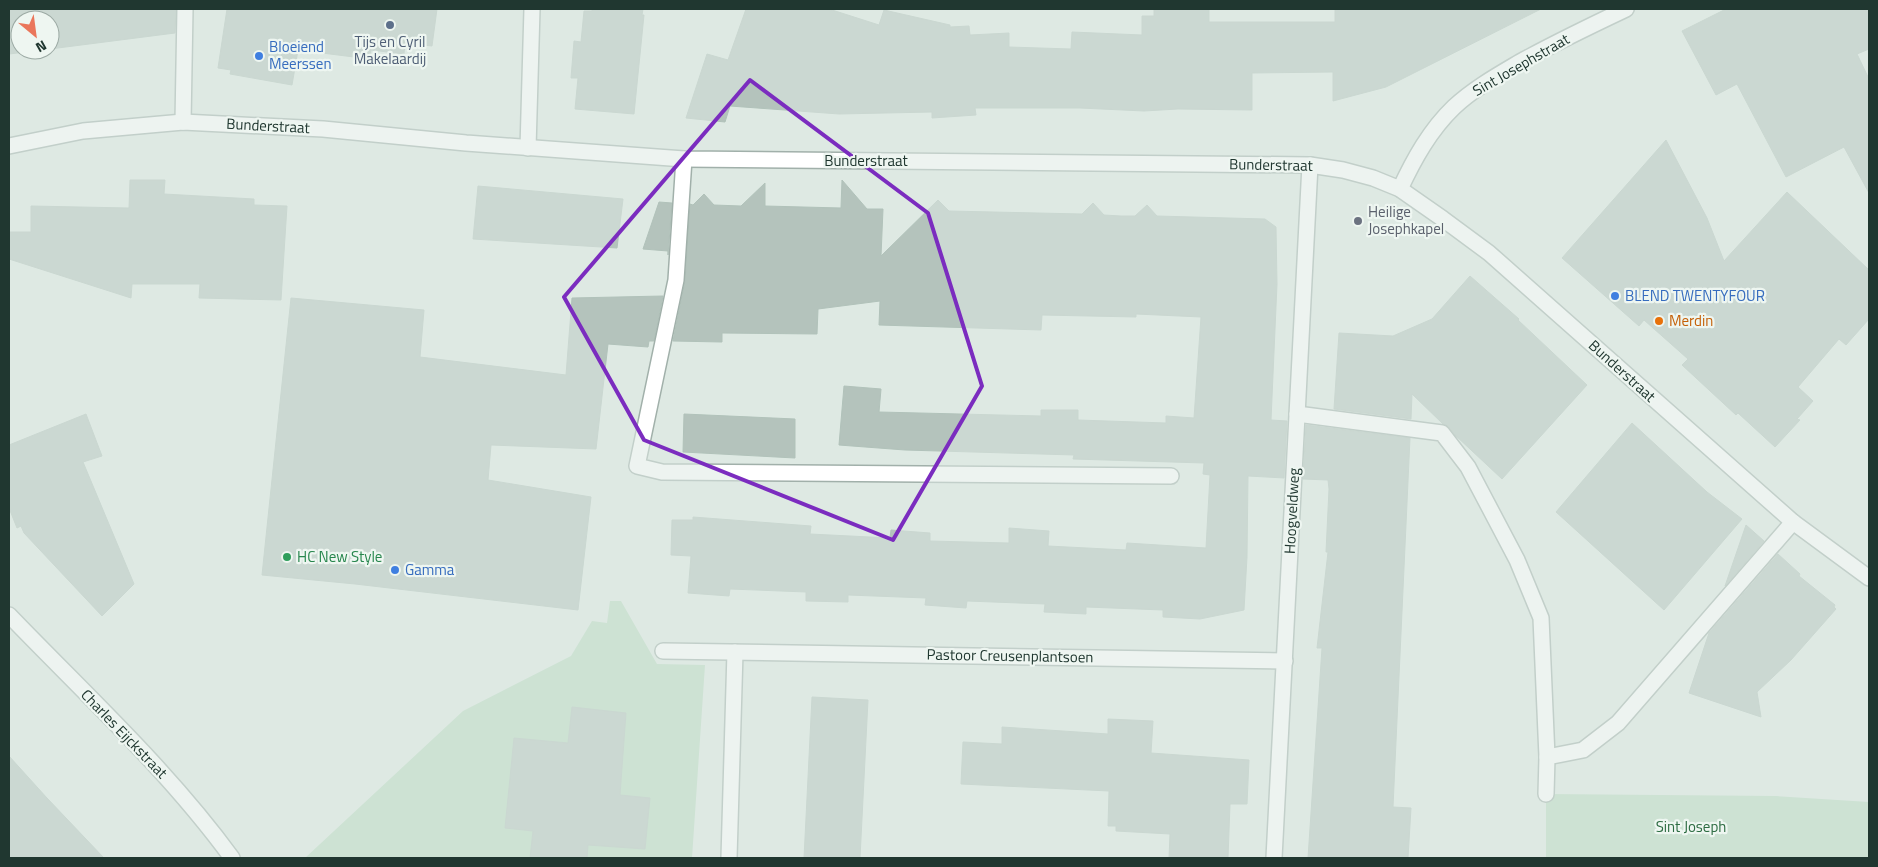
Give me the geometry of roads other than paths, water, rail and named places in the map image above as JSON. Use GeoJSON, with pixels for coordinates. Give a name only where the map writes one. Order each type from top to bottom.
{"type":"FeatureCollection","features":[{"type":"Feature","properties":{"kind":"street"},"geometry":{"type":"LineString","coordinates":[[183,122],[185,9]]}},
{"type":"Feature","properties":{"kind":"street"},"geometry":{"type":"LineString","coordinates":[[528,148],[532,9]]}},
{"type":"Feature","properties":{"kind":"street","name":"Sint Josephstraat"},"geometry":{"type":"LineString","coordinates":[[1400,189],[1413,161],[1429,136],[1454,107],[1499,74],[1552,45],[1626,9]]}},
{"type":"Feature","properties":{"kind":"street","name":"Bunderstraat"},"geometry":{"type":"LineString","coordinates":[[9,146],[82,131],[183,122],[323,129],[528,148],[684,159],[1310,164],[1343,170],[1373,178],[1400,189],[1443,218],[1489,253],[1793,522],[1869,578]]}},
{"type":"Feature","properties":{"kind":"street"},"geometry":{"type":"LineString","coordinates":[[684,159],[676,280],[637,466],[662,472],[1172,476]]}},
{"type":"Feature","properties":{"kind":"street","name":"Hoogveldweg"},"geometry":{"type":"LineString","coordinates":[[1274,858],[1310,164]]}},
{"type":"Feature","properties":{"kind":"street"},"geometry":{"type":"LineString","coordinates":[[1297,414],[1442,433],[1468,467],[1517,560],[1541,618],[1547,758],[1546,794]]}},
{"type":"Feature","properties":{"kind":"street"},"geometry":{"type":"LineString","coordinates":[[1547,758],[1583,750],[1618,723],[1793,522]]}},
{"type":"Feature","properties":{"kind":"street","name":"Charles Eijckstraat"},"geometry":{"type":"LineString","coordinates":[[9,615],[166,777],[207,824],[232,858]]}},
{"type":"Feature","properties":{"kind":"street","name":"Pastoor Creusenplantsoen"},"geometry":{"type":"LineString","coordinates":[[663,651],[1285,661]]}},
{"type":"Feature","properties":{"kind":"street"},"geometry":{"type":"LineString","coordinates":[[729,858],[735,652]]}},
{"type":"Feature","properties":{"kind":"place","name":"Tijs en Cyril Makelaardij"},"geometry":{"type":"Point","coordinates":[390,25]}},
{"type":"Feature","properties":{"kind":"place","name":"Bloeiend Meerssen"},"geometry":{"type":"Point","coordinates":[259,56]}},
{"type":"Feature","properties":{"kind":"place","name":"Heilige Josephkapel"},"geometry":{"type":"Point","coordinates":[1358,221]}},
{"type":"Feature","properties":{"kind":"place","name":"BLEND TWENTYFOUR"},"geometry":{"type":"Point","coordinates":[1615,296]}},
{"type":"Feature","properties":{"kind":"place","name":"Merdin"},"geometry":{"type":"Point","coordinates":[1659,321]}},
{"type":"Feature","properties":{"kind":"place","name":"HC New Style"},"geometry":{"type":"Point","coordinates":[287,557]}},
{"type":"Feature","properties":{"kind":"place","name":"Gamma"},"geometry":{"type":"Point","coordinates":[395,570]}},
{"type":"Feature","properties":{"kind":"park label","name":"Sint Joseph"},"geometry":{"type":"Point","coordinates":[1691,827]}}]}
